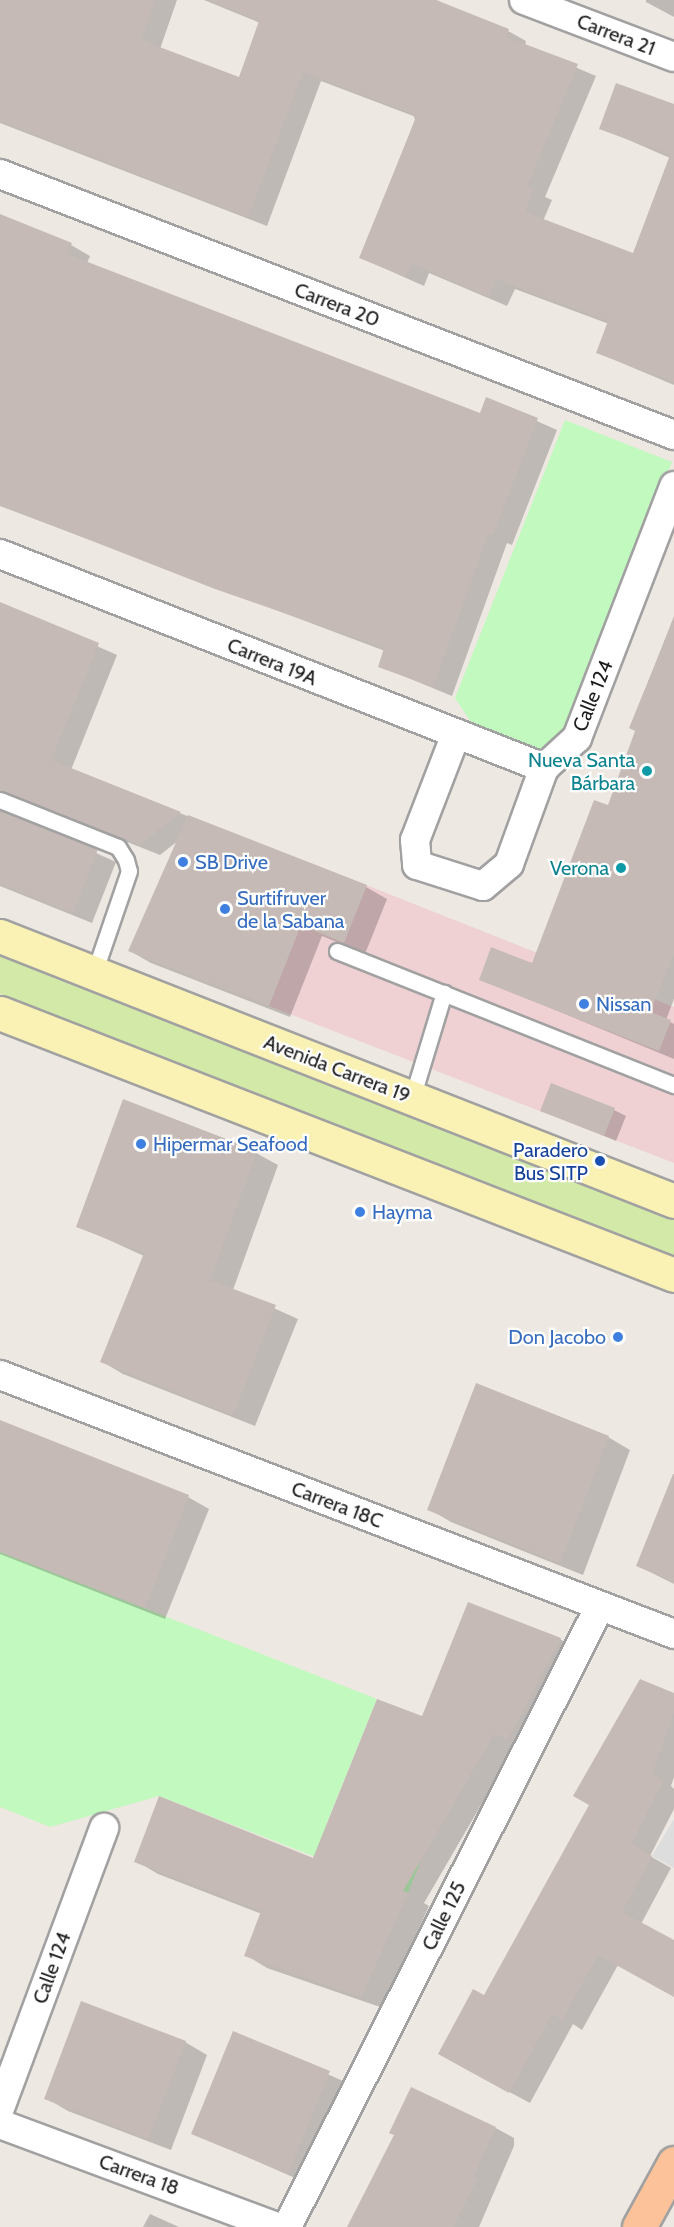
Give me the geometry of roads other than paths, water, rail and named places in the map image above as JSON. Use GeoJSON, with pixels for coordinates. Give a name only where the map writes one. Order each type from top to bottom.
{"type":"FeatureCollection","features":[{"type":"Feature","properties":{"kind":"main road","name":"Avenida Carrera 19"},"geometry":{"type":"LineString","coordinates":[[0,936],[674,1201]]}},
{"type":"Feature","properties":{"kind":"main road"},"geometry":{"type":"LineString","coordinates":[[0,1013],[674,1275]]}},
{"type":"Feature","properties":{"kind":"main road"},"geometry":{"type":"LineString","coordinates":[[642,2221],[674,2163]]}},
{"type":"Feature","properties":{"kind":"main road"},"geometry":{"type":"LineString","coordinates":[[642,2221],[674,2198]]}},
{"type":"Feature","properties":{"kind":"street","name":"Carrera 21"},"geometry":{"type":"LineString","coordinates":[[524,0],[674,57]]}},
{"type":"Feature","properties":{"kind":"street","name":"Carrera 20"},"geometry":{"type":"LineString","coordinates":[[0,174],[674,435]]}},
{"type":"Feature","properties":{"kind":"street","name":"Calle 124"},"geometry":{"type":"LineString","coordinates":[[456,734],[415,840],[417,865],[483,886],[509,864],[544,768],[577,738],[674,486]]}},
{"type":"Feature","properties":{"kind":"street","name":"Carrera 19A"},"geometry":{"type":"LineString","coordinates":[[0,554],[544,768]]}},
{"type":"Feature","properties":{"kind":"street","name":"Carrera 18C"},"geometry":{"type":"LineString","coordinates":[[0,1375],[674,1634]]}},
{"type":"Feature","properties":{"kind":"street","name":"Calle 125"},"geometry":{"type":"LineString","coordinates":[[287,2227],[600,1606]]}},
{"type":"Feature","properties":{"kind":"street","name":"Calle 124"},"geometry":{"type":"LineString","coordinates":[[0,2108],[104,1828]]}},
{"type":"Feature","properties":{"kind":"street","name":"Carrera 18"},"geometry":{"type":"LineString","coordinates":[[0,2124],[277,2227]]}},
{"type":"Feature","properties":{"kind":"lane"},"geometry":{"type":"LineString","coordinates":[[0,800],[118,847],[126,860],[129,871],[94,973]]}},
{"type":"Feature","properties":{"kind":"lane"},"geometry":{"type":"LineString","coordinates":[[337,951],[674,1085]]}},
{"type":"Feature","properties":{"kind":"lane"},"geometry":{"type":"LineString","coordinates":[[412,1098],[444,993]]}},
{"type":"Feature","properties":{"kind":"place","name":"Nueva Santa Bárbara"},"geometry":{"type":"Point","coordinates":[647,771]}},
{"type":"Feature","properties":{"kind":"place","name":"SB Drive"},"geometry":{"type":"Point","coordinates":[183,862]}},
{"type":"Feature","properties":{"kind":"place","name":"Verona"},"geometry":{"type":"Point","coordinates":[621,868]}},
{"type":"Feature","properties":{"kind":"place","name":"Surtifruver de la Sabana"},"geometry":{"type":"Point","coordinates":[225,909]}},
{"type":"Feature","properties":{"kind":"place","name":"Nissan"},"geometry":{"type":"Point","coordinates":[584,1004]}},
{"type":"Feature","properties":{"kind":"place","name":"Hipermar Seafood"},"geometry":{"type":"Point","coordinates":[141,1144]}},
{"type":"Feature","properties":{"kind":"place","name":"Paradero Bus SITP"},"geometry":{"type":"Point","coordinates":[600,1161]}},
{"type":"Feature","properties":{"kind":"place","name":"Hayma"},"geometry":{"type":"Point","coordinates":[360,1212]}},
{"type":"Feature","properties":{"kind":"place","name":"Don Jacobo"},"geometry":{"type":"Point","coordinates":[618,1337]}}]}
